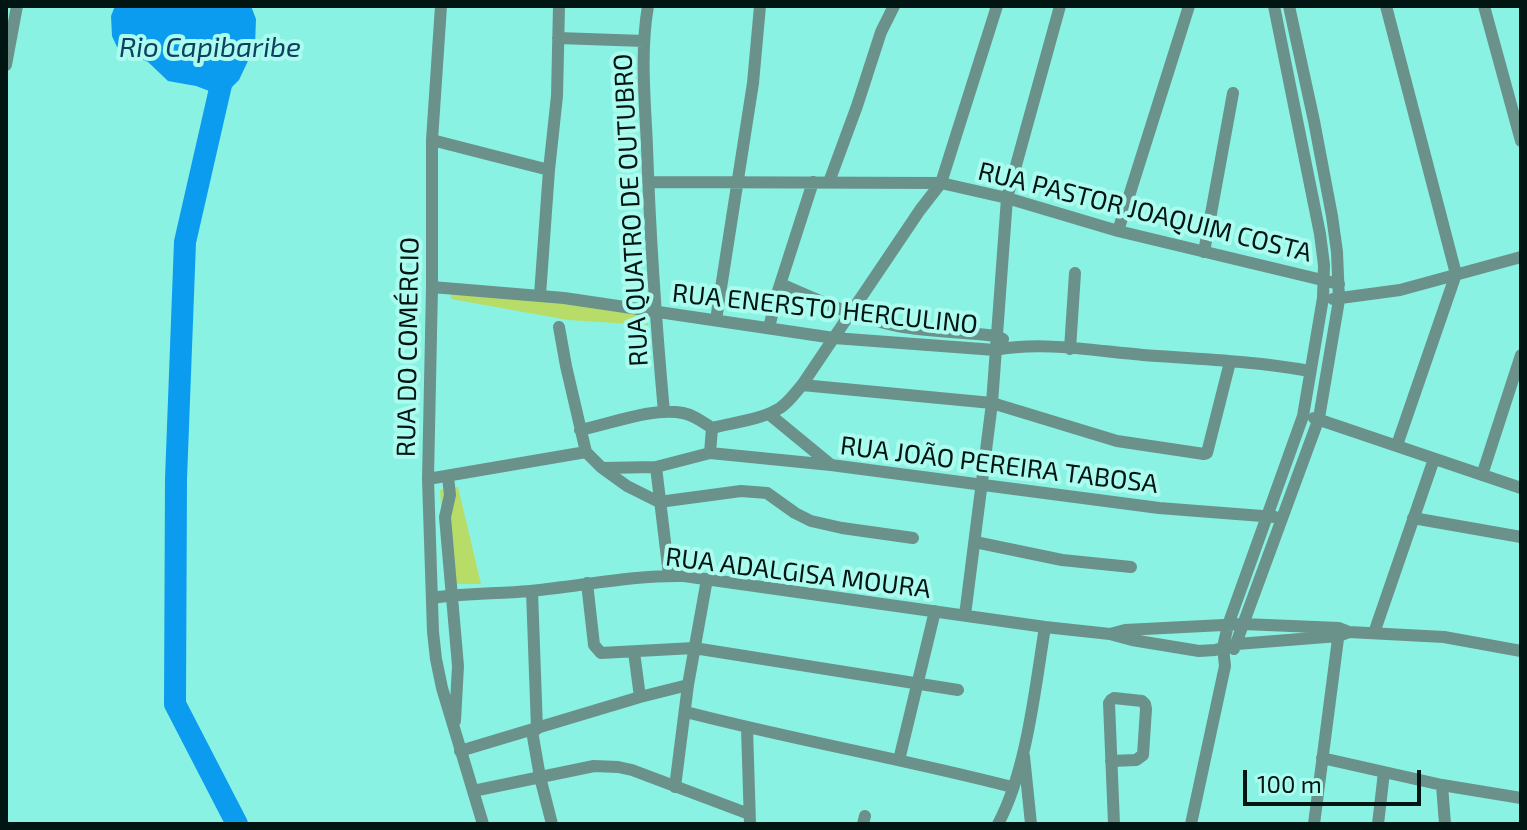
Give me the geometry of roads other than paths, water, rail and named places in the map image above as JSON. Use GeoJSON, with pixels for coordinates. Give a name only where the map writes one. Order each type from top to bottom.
{"type":"FeatureCollection","features":[{"type":"Feature","properties":{"kind":"street"},"geometry":{"type":"LineString","coordinates":[[6,65],[17,6]]}},
{"type":"Feature","properties":{"kind":"street","name":"RUA DO COMÉRCIO"},"geometry":{"type":"LineString","coordinates":[[441,6],[432,140],[428,479],[432,598],[436,659],[442,688],[483,824]]}},
{"type":"Feature","properties":{"kind":"street"},"geometry":{"type":"LineString","coordinates":[[540,295],[557,96],[559,6]]}},
{"type":"Feature","properties":{"kind":"street","name":"RUA QUATRO DE OUTUBRO"},"geometry":{"type":"LineString","coordinates":[[648,6],[643,70],[664,412]]}},
{"type":"Feature","properties":{"kind":"street"},"geometry":{"type":"LineString","coordinates":[[716,320],[753,83],[760,6]]}},
{"type":"Feature","properties":{"kind":"street"},"geometry":{"type":"LineString","coordinates":[[829,182],[881,32],[894,6]]}},
{"type":"Feature","properties":{"kind":"street"},"geometry":{"type":"LineString","coordinates":[[580,430],[664,412],[691,415],[712,428],[769,414],[782,407],[802,385],[941,183],[997,6]]}},
{"type":"Feature","properties":{"kind":"street"},"geometry":{"type":"LineString","coordinates":[[965,615],[992,403],[1007,198],[1060,6]]}},
{"type":"Feature","properties":{"kind":"street"},"geometry":{"type":"LineString","coordinates":[[1118,231],[1189,6]]}},
{"type":"Feature","properties":{"kind":"street"},"geometry":{"type":"LineString","coordinates":[[1225,666],[1223,647],[1228,625],[1303,416],[1323,298],[1320,234],[1274,6]]}},
{"type":"Feature","properties":{"kind":"street"},"geometry":{"type":"LineString","coordinates":[[1191,824],[1225,666],[1237,644],[1319,418],[1339,300],[1332,216],[1289,6]]}},
{"type":"Feature","properties":{"kind":"street"},"geometry":{"type":"LineString","coordinates":[[1386,6],[1456,274],[1397,445]]}},
{"type":"Feature","properties":{"kind":"street"},"geometry":{"type":"LineString","coordinates":[[1484,6],[1521,141]]}},
{"type":"Feature","properties":{"kind":"street"},"geometry":{"type":"LineString","coordinates":[[558,38],[644,41]]}},
{"type":"Feature","properties":{"kind":"street"},"geometry":{"type":"LineString","coordinates":[[1204,252],[1233,93]]}},
{"type":"Feature","properties":{"kind":"street"},"geometry":{"type":"LineString","coordinates":[[432,140],[549,170]]}},
{"type":"Feature","properties":{"kind":"street","name":"RUA PASTOR JOAQUIM COSTA"},"geometry":{"type":"LineString","coordinates":[[648,182],[941,183],[1007,198],[1118,231],[1339,284]]}},
{"type":"Feature","properties":{"kind":"street"},"geometry":{"type":"LineString","coordinates":[[769,328],[813,182]]}},
{"type":"Feature","properties":{"kind":"street"},"geometry":{"type":"LineString","coordinates":[[1323,298],[1339,300],[1400,290],[1521,257]]}},
{"type":"Feature","properties":{"kind":"street"},"geometry":{"type":"LineString","coordinates":[[1070,349],[1075,273]]}},
{"type":"Feature","properties":{"kind":"street"},"geometry":{"type":"LineString","coordinates":[[781,284],[850,313],[897,326],[997,336],[1016,346]]}},
{"type":"Feature","properties":{"kind":"street","name":"RUA ENERSTO HERCULINO"},"geometry":{"type":"LineString","coordinates":[[432,287],[540,295],[834,338],[995,350],[1016,346],[1070,349],[1271,364],[1310,371]]}},
{"type":"Feature","properties":{"kind":"street"},"geometry":{"type":"LineString","coordinates":[[559,327],[586,452],[627,486],[659,502],[741,491],[767,493],[803,517],[820,524],[913,538]]}},
{"type":"Feature","properties":{"kind":"street"},"geometry":{"type":"LineString","coordinates":[[1482,475],[1521,355]]}},
{"type":"Feature","properties":{"kind":"street"},"geometry":{"type":"LineString","coordinates":[[802,385],[992,403],[1117,441],[1204,454],[1210,446],[1230,362]]}},
{"type":"Feature","properties":{"kind":"street"},"geometry":{"type":"LineString","coordinates":[[769,414],[831,465]]}},
{"type":"Feature","properties":{"kind":"street"},"geometry":{"type":"LineString","coordinates":[[1303,416],[1319,418],[1521,488]]}},
{"type":"Feature","properties":{"kind":"street"},"geometry":{"type":"LineString","coordinates":[[602,468],[656,467],[710,453],[712,428]]}},
{"type":"Feature","properties":{"kind":"street"},"geometry":{"type":"LineString","coordinates":[[428,479],[586,452]]}},
{"type":"Feature","properties":{"kind":"street","name":"RUA JOÃO PEREIRA TABOSA"},"geometry":{"type":"LineString","coordinates":[[710,453],[831,465],[1159,508],[1282,517]]}},
{"type":"Feature","properties":{"kind":"street"},"geometry":{"type":"LineString","coordinates":[[1374,633],[1434,459]]}},
{"type":"Feature","properties":{"kind":"street"},"geometry":{"type":"LineString","coordinates":[[656,467],[669,575]]}},
{"type":"Feature","properties":{"kind":"street","name":"RUA DO COMÉRCIO"},"geometry":{"type":"LineString","coordinates":[[448,477],[450,495],[445,517],[458,666],[454,728]]}},
{"type":"Feature","properties":{"kind":"street"},"geometry":{"type":"LineString","coordinates":[[1413,518],[1521,537]]}},
{"type":"Feature","properties":{"kind":"street"},"geometry":{"type":"LineString","coordinates":[[975,542],[1062,560],[1131,567]]}},
{"type":"Feature","properties":{"kind":"street","name":"RUA ADALGISA MOURA"},"geometry":{"type":"LineString","coordinates":[[432,598],[532,591],[669,575],[1110,634]]}},
{"type":"Feature","properties":{"kind":"street"},"geometry":{"type":"LineString","coordinates":[[675,787],[688,685],[707,579]]}},
{"type":"Feature","properties":{"kind":"street"},"geometry":{"type":"LineString","coordinates":[[587,583],[594,645],[601,653],[694,648],[958,690]]}},
{"type":"Feature","properties":{"kind":"street"},"geometry":{"type":"LineString","coordinates":[[532,591],[535,730],[540,777],[552,824]]}},
{"type":"Feature","properties":{"kind":"street"},"geometry":{"type":"LineString","coordinates":[[899,760],[935,611]]}},
{"type":"Feature","properties":{"kind":"street"},"geometry":{"type":"LineString","coordinates":[[1110,634],[1125,630],[1243,624],[1444,637],[1521,651]]}},
{"type":"Feature","properties":{"kind":"street"},"geometry":{"type":"LineString","coordinates":[[998,824],[1009,802],[1023,749],[1045,627]]}},
{"type":"Feature","properties":{"kind":"street"},"geometry":{"type":"LineString","coordinates":[[1110,634],[1199,651],[1342,632]]}},
{"type":"Feature","properties":{"kind":"street"},"geometry":{"type":"LineString","coordinates":[[1314,824],[1342,632]]}},
{"type":"Feature","properties":{"kind":"street"},"geometry":{"type":"LineString","coordinates":[[634,652],[640,697]]}},
{"type":"Feature","properties":{"kind":"street"},"geometry":{"type":"LineString","coordinates":[[460,751],[688,685]]}},
{"type":"Feature","properties":{"kind":"street"},"geometry":{"type":"LineString","coordinates":[[1111,761],[1142,757],[1146,709],[1142,701],[1114,698],[1108,707],[1114,824]]}},
{"type":"Feature","properties":{"kind":"street"},"geometry":{"type":"LineString","coordinates":[[686,712],[1012,787]]}},
{"type":"Feature","properties":{"kind":"street"},"geometry":{"type":"LineString","coordinates":[[473,791],[606,766],[632,770],[749,819],[747,728]]}},
{"type":"Feature","properties":{"kind":"street"},"geometry":{"type":"LineString","coordinates":[[1023,749],[1031,824]]}},
{"type":"Feature","properties":{"kind":"street"},"geometry":{"type":"LineString","coordinates":[[1322,758],[1442,785],[1521,798]]}},
{"type":"Feature","properties":{"kind":"street"},"geometry":{"type":"LineString","coordinates":[[1378,824],[1384,772]]}},
{"type":"Feature","properties":{"kind":"street"},"geometry":{"type":"LineString","coordinates":[[1442,785],[1445,824]]}},
{"type":"Feature","properties":{"kind":"water","name":"Rio Capibaribe"},"geometry":{"type":"Polygon","coordinates":[[[115,6],[251,6],[256,19],[255,46],[239,80],[231,88],[212,92],[168,81],[148,62],[117,47],[112,36],[111,16],[115,6]]]}},
{"type":"Feature","properties":{"kind":"waterway","name":"Rio Capibaribe"},"geometry":{"type":"LineString","coordinates":[[237,824],[175,704],[176,479],[185,242],[239,6]]}}]}
